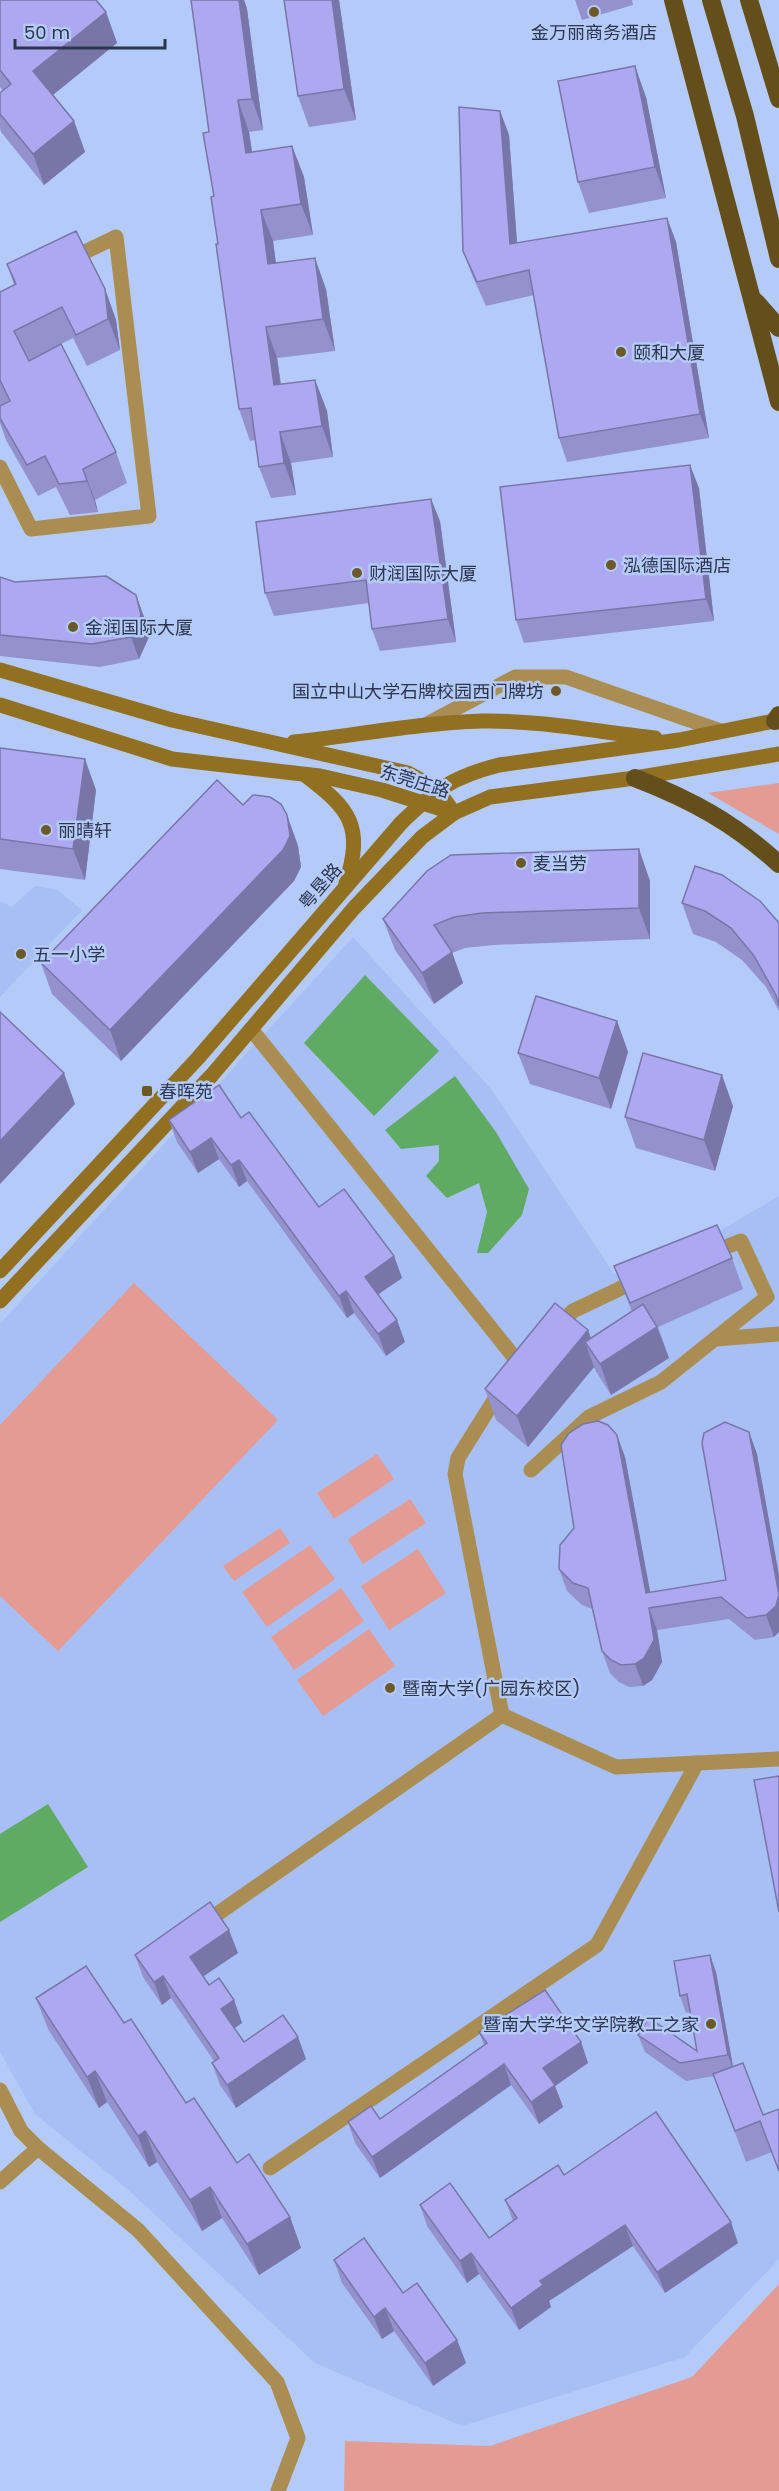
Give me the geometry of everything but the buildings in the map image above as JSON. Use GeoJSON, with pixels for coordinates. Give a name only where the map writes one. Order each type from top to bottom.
{"type":"FeatureCollection","features":[{"type":"Feature","properties":{"kind":"highway"},"geometry":{"type":"LineString","coordinates":[[673,0],[779,402]]}},
{"type":"Feature","properties":{"kind":"highway"},"geometry":{"type":"LineString","coordinates":[[711,0],[745,116],[779,258]]}},
{"type":"Feature","properties":{"kind":"highway"},"geometry":{"type":"LineString","coordinates":[[749,0],[779,99]]}},
{"type":"Feature","properties":{"kind":"highway"},"geometry":{"type":"LineString","coordinates":[[752,298],[779,328]]}},
{"type":"Feature","properties":{"kind":"highway"},"geometry":{"type":"LineString","coordinates":[[635,778],[705,808],[749,837],[779,864]]}},
{"type":"Feature","properties":{"kind":"main road","name":"东莞庄路"},"geometry":{"type":"LineString","coordinates":[[0,670],[172,720],[408,772],[437,789],[453,813]]}},
{"type":"Feature","properties":{"kind":"main road","name":"东莞庄路"},"geometry":{"type":"LineString","coordinates":[[0,705],[172,759],[303,773],[382,790],[453,813]]}},
{"type":"Feature","properties":{"kind":"main road","name":"粤垦路"},"geometry":{"type":"LineString","coordinates":[[0,1271],[198,1058],[345,888],[437,789],[470,772],[499,765],[679,740],[778,719]]}},
{"type":"Feature","properties":{"kind":"main road"},"geometry":{"type":"LineString","coordinates":[[282,744],[428,724],[484,721],[540,724],[679,740]]}},
{"type":"Feature","properties":{"kind":"main road"},"geometry":{"type":"LineString","coordinates":[[0,1301],[171,1119],[252,1029],[354,908],[422,837],[453,813],[490,797],[635,778],[779,754]]}},
{"type":"Feature","properties":{"kind":"main road"},"geometry":{"type":"LineString","coordinates":[[303,773],[337,800],[351,825],[354,846],[345,888]]}},
{"type":"Feature","properties":{"kind":"street"},"geometry":{"type":"LineString","coordinates":[[0,467],[30,529],[149,516],[116,237],[53,268]]}},
{"type":"Feature","properties":{"kind":"street"},"geometry":{"type":"LineString","coordinates":[[428,724],[515,677],[566,677],[721,731]]}},
{"type":"Feature","properties":{"kind":"street"},"geometry":{"type":"LineString","coordinates":[[252,1029],[522,1358],[458,1458],[455,1473],[502,1715]]}},
{"type":"Feature","properties":{"kind":"street"},"geometry":{"type":"LineString","coordinates":[[531,1470],[589,1417],[661,1382],[766,1298],[741,1242],[689,1261]]}},
{"type":"Feature","properties":{"kind":"street"},"geometry":{"type":"LineString","coordinates":[[542,1340],[573,1311],[648,1276]]}},
{"type":"Feature","properties":{"kind":"street"},"geometry":{"type":"LineString","coordinates":[[715,1339],[779,1334]]}},
{"type":"Feature","properties":{"kind":"street"},"geometry":{"type":"LineString","coordinates":[[502,1715],[616,1767],[779,1759]]}},
{"type":"Feature","properties":{"kind":"street"},"geometry":{"type":"LineString","coordinates":[[195,1930],[502,1715]]}},
{"type":"Feature","properties":{"kind":"street"},"geometry":{"type":"LineString","coordinates":[[270,2168],[597,1945],[697,1763]]}},
{"type":"Feature","properties":{"kind":"street"},"geometry":{"type":"LineString","coordinates":[[0,2090],[21,2131],[38,2148],[138,2230],[278,2382],[298,2439],[278,2491]]}},
{"type":"Feature","properties":{"kind":"street"},"geometry":{"type":"LineString","coordinates":[[0,2182],[38,2148]]}},
{"type":"Feature","properties":{"kind":"shaded area"},"geometry":{"type":"Polygon","coordinates":[[[779,783],[779,834],[708,793],[779,783]]]}},
{"type":"Feature","properties":{"kind":"shaded area","name":"五一小学"},"geometry":{"type":"Polygon","coordinates":[[[35,886],[58,890],[82,910],[0,997],[0,901],[12,907],[35,886]]]}},
{"type":"Feature","properties":{"kind":"shaded area","name":"暨南大学(广园东校区)"},"geometry":{"type":"Polygon","coordinates":[[[353,937],[491,1089],[614,1274],[723,1229],[779,1196],[779,2259],[685,2357],[462,2426],[315,2363],[124,2186],[35,2114],[0,2052],[0,1324],[353,937]]]}},
{"type":"Feature","properties":{"kind":"shaded area"},"geometry":{"type":"Polygon","coordinates":[[[365,975],[439,1051],[374,1116],[304,1043],[365,975]]]}},
{"type":"Feature","properties":{"kind":"shaded area"},"geometry":{"type":"Polygon","coordinates":[[[455,1076],[496,1132],[529,1189],[522,1215],[488,1253],[477,1253],[487,1212],[479,1183],[447,1198],[426,1176],[439,1161],[439,1145],[401,1149],[385,1130],[455,1076]]]}},
{"type":"Feature","properties":{"kind":"shaded area"},"geometry":{"type":"Polygon","coordinates":[[[134,1283],[278,1420],[58,1651],[0,1596],[0,1425],[134,1283]]]}},
{"type":"Feature","properties":{"kind":"shaded area"},"geometry":{"type":"Polygon","coordinates":[[[377,1454],[394,1479],[334,1519],[317,1493],[377,1454]]]}},
{"type":"Feature","properties":{"kind":"shaded area"},"geometry":{"type":"Polygon","coordinates":[[[410,1499],[426,1523],[363,1564],[348,1539],[410,1499]]]}},
{"type":"Feature","properties":{"kind":"shaded area"},"geometry":{"type":"Polygon","coordinates":[[[280,1528],[290,1543],[234,1581],[223,1566],[280,1528]]]}},
{"type":"Feature","properties":{"kind":"shaded area"},"geometry":{"type":"Polygon","coordinates":[[[310,1545],[335,1579],[267,1627],[242,1592],[310,1545]]]}},
{"type":"Feature","properties":{"kind":"shaded area"},"geometry":{"type":"Polygon","coordinates":[[[418,1549],[446,1593],[389,1630],[361,1586],[418,1549]]]}},
{"type":"Feature","properties":{"kind":"shaded area"},"geometry":{"type":"Polygon","coordinates":[[[341,1588],[364,1621],[294,1670],[271,1637],[341,1588]]]}},
{"type":"Feature","properties":{"kind":"shaded area"},"geometry":{"type":"Polygon","coordinates":[[[369,1629],[395,1666],[323,1716],[297,1680],[369,1629]]]}},
{"type":"Feature","properties":{"kind":"shaded area"},"geometry":{"type":"Polygon","coordinates":[[[48,1804],[88,1867],[0,1922],[0,1834],[48,1804]]]}},
{"type":"Feature","properties":{"kind":"shaded area"},"geometry":{"type":"Polygon","coordinates":[[[779,2284],[779,2491],[344,2491],[345,2441],[490,2446],[692,2377],[779,2284]]]}},
{"type":"Feature","properties":{"kind":"place","name":"金万丽商务酒店"},"geometry":{"type":"Point","coordinates":[594,12]}},
{"type":"Feature","properties":{"kind":"place","name":"颐和大厦"},"geometry":{"type":"Point","coordinates":[621,352]}},
{"type":"Feature","properties":{"kind":"place","name":"泓德国际酒店"},"geometry":{"type":"Point","coordinates":[611,565]}},
{"type":"Feature","properties":{"kind":"place","name":"财润国际大厦"},"geometry":{"type":"Point","coordinates":[357,573]}},
{"type":"Feature","properties":{"kind":"place","name":"金润国际大厦"},"geometry":{"type":"Point","coordinates":[73,627]}},
{"type":"Feature","properties":{"kind":"place","name":"国立中山大学石牌校园西门牌坊"},"geometry":{"type":"Point","coordinates":[556,691]}},
{"type":"Feature","properties":{"kind":"place","name":"丽晴轩"},"geometry":{"type":"Point","coordinates":[46,830]}},
{"type":"Feature","properties":{"kind":"place","name":"麦当劳"},"geometry":{"type":"Point","coordinates":[521,863]}},
{"type":"Feature","properties":{"kind":"place","name":"五一小学"},"geometry":{"type":"Point","coordinates":[21,954]}},
{"type":"Feature","properties":{"kind":"place","name":"春晖苑"},"geometry":{"type":"Point","coordinates":[147,1091]}},
{"type":"Feature","properties":{"kind":"place","name":"暨南大学(广园东校区)"},"geometry":{"type":"Point","coordinates":[390,1688]}},
{"type":"Feature","properties":{"kind":"place","name":"暨南大学华文学院教工之家"},"geometry":{"type":"Point","coordinates":[711,2024]}}]}
